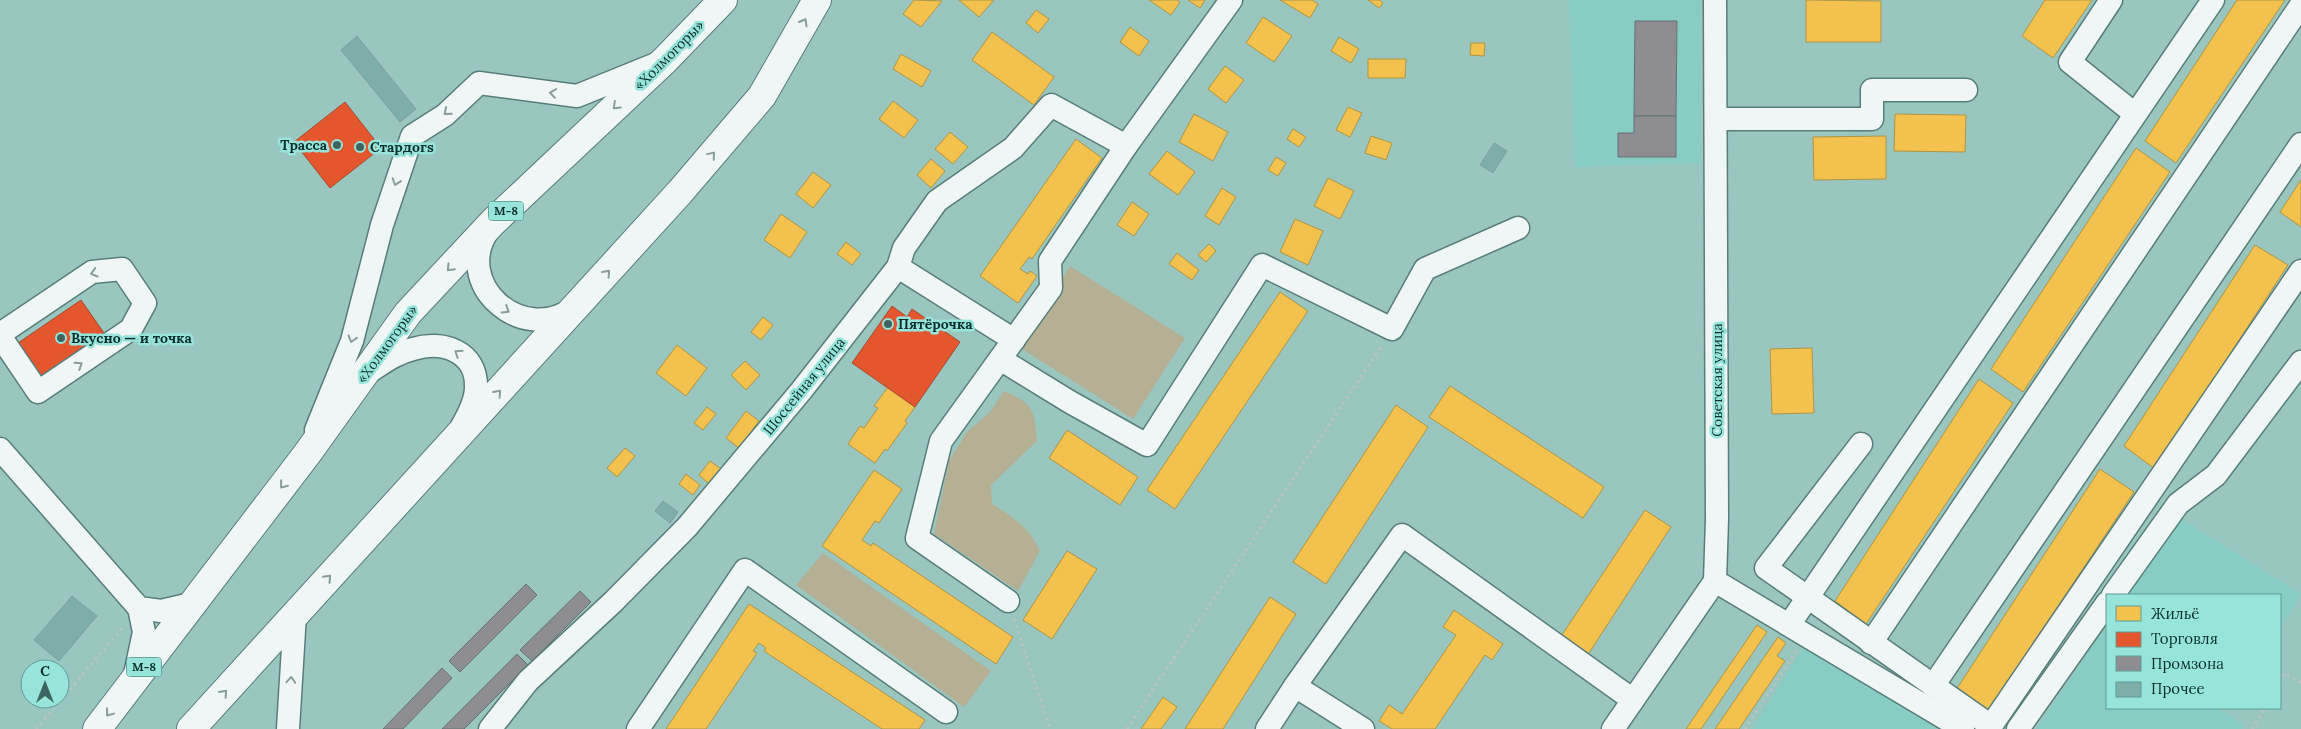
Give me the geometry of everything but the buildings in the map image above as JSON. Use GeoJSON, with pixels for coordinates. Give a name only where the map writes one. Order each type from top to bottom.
{"type":"FeatureCollection","features":[{"type":"Feature","properties":{"kind":"highway","name":"«Холмогоры»"},"geometry":{"type":"LineString","coordinates":[[97,729],[307,454],[408,313],[494,222],[664,61],[723,0]]}},
{"type":"Feature","properties":{"kind":"highway"},"geometry":{"type":"LineString","coordinates":[[191,729],[680,192],[762,96],[817,0]]}},
{"type":"Feature","properties":{"kind":"street"},"geometry":{"type":"LineString","coordinates":[[1008,602],[917,538],[941,441],[1051,288],[1050,261],[1126,146],[1231,0]]}},
{"type":"Feature","properties":{"kind":"street","name":"Советская улица"},"geometry":{"type":"LineString","coordinates":[[1715,0],[1718,519],[1715,581]]}},
{"type":"Feature","properties":{"kind":"street"},"geometry":{"type":"LineString","coordinates":[[2111,0],[2070,62],[2135,114]]}},
{"type":"Feature","properties":{"kind":"street"},"geometry":{"type":"LineString","coordinates":[[1798,630],[1807,598],[2213,0]]}},
{"type":"Feature","properties":{"kind":"street"},"geometry":{"type":"LineString","coordinates":[[1871,643],[2301,5]]}},
{"type":"Feature","properties":{"kind":"street"},"geometry":{"type":"LineString","coordinates":[[307,454],[352,341],[382,225],[412,136],[445,115],[479,83],[577,96],[664,61]]}},
{"type":"Feature","properties":{"kind":"street"},"geometry":{"type":"LineString","coordinates":[[1716,119],[1872,119],[1872,90],[1966,90]]}},
{"type":"Feature","properties":{"kind":"street","name":"Шоссейная улица"},"geometry":{"type":"LineString","coordinates":[[490,729],[528,681],[612,602],[687,527],[801,391],[898,267],[904,248],[937,201],[1013,148],[1051,105],[1126,146]]}},
{"type":"Feature","properties":{"kind":"street"},"geometry":{"type":"LineString","coordinates":[[1933,686],[2301,144]]}},
{"type":"Feature","properties":{"kind":"street"},"geometry":{"type":"LineString","coordinates":[[494,222],[481,245],[479,265],[484,284],[499,305],[522,318],[542,320],[561,316],[583,300]]}},
{"type":"Feature","properties":{"kind":"street"},"geometry":{"type":"LineString","coordinates":[[1000,359],[1070,402],[1147,445],[1262,265],[1392,330],[1425,270],[1518,228]]}},
{"type":"Feature","properties":{"kind":"street"},"geometry":{"type":"LineString","coordinates":[[898,267],[1014,340]]}},
{"type":"Feature","properties":{"kind":"street"},"geometry":{"type":"LineString","coordinates":[[122,269],[145,303],[131,330],[38,392],[3,347],[92,272],[122,269]]}},
{"type":"Feature","properties":{"kind":"street"},"geometry":{"type":"LineString","coordinates":[[1861,444],[1766,568],[1991,726],[2301,271]]}},
{"type":"Feature","properties":{"kind":"street"},"geometry":{"type":"LineString","coordinates":[[364,376],[396,355],[413,348],[431,345],[445,346],[457,350],[467,359],[474,372],[476,387],[472,409],[454,442]]}},
{"type":"Feature","properties":{"kind":"street"},"geometry":{"type":"LineString","coordinates":[[2114,594],[2178,504],[2216,475],[2301,362]]}},
{"type":"Feature","properties":{"kind":"street"},"geometry":{"type":"LineString","coordinates":[[0,449],[139,608],[144,632],[134,679]]}},
{"type":"Feature","properties":{"kind":"street"},"geometry":{"type":"LineString","coordinates":[[1267,729],[1402,535],[1633,700]]}},
{"type":"Feature","properties":{"kind":"street"},"geometry":{"type":"LineString","coordinates":[[638,729],[745,570],[946,712]]}},
{"type":"Feature","properties":{"kind":"street"},"geometry":{"type":"LineString","coordinates":[[1613,729],[1715,581],[1963,729]]}},
{"type":"Feature","properties":{"kind":"street"},"geometry":{"type":"LineString","coordinates":[[139,608],[161,611],[191,604]]}},
{"type":"Feature","properties":{"kind":"street"},"geometry":{"type":"LineString","coordinates":[[2018,729],[2106,604]]}},
{"type":"Feature","properties":{"kind":"street"},"geometry":{"type":"LineString","coordinates":[[288,729],[295,614]]}},
{"type":"Feature","properties":{"kind":"street"},"geometry":{"type":"LineString","coordinates":[[1296,686],[1363,729]]}},
{"type":"Feature","properties":{"kind":"path"},"geometry":{"type":"LineString","coordinates":[[1127,729],[1392,330]]}},
{"type":"Feature","properties":{"kind":"path"},"geometry":{"type":"LineString","coordinates":[[1008,602],[1050,729]]}},
{"type":"Feature","properties":{"kind":"path"},"geometry":{"type":"LineString","coordinates":[[36,729],[139,608]]}},
{"type":"Feature","properties":{"kind":"path"},"geometry":{"type":"LineString","coordinates":[[1745,729],[1798,630]]}},
{"type":"Feature","properties":{"kind":"path"},"geometry":{"type":"LineString","coordinates":[[2281,680],[2285,673],[2301,683]]}},
{"type":"Feature","properties":{"kind":"path"},"geometry":{"type":"LineString","coordinates":[[2252,729],[2264,709]]}},
{"type":"Feature","properties":{"kind":"shaded area"},"geometry":{"type":"Polygon","coordinates":[[[1569,0],[1700,0],[1700,163],[1575,167],[1569,0]]]}},
{"type":"Feature","properties":{"kind":"shaded area"},"geometry":{"type":"Polygon","coordinates":[[[1070,266],[1185,338],[1133,419],[1019,347],[1070,266]]]}},
{"type":"Feature","properties":{"kind":"shaded area"},"geometry":{"type":"Polygon","coordinates":[[[1004,391],[1027,404],[1031,409],[1035,422],[1037,441],[991,485],[992,504],[1026,529],[1040,551],[1018,591],[934,534],[949,461],[967,432],[990,412],[1004,391]]]}},
{"type":"Feature","properties":{"kind":"shaded area"},"geometry":{"type":"Polygon","coordinates":[[[2175,515],[2301,594],[2281,627],[2281,594],[2124,594],[2175,515]]]}},
{"type":"Feature","properties":{"kind":"shaded area"},"geometry":{"type":"Polygon","coordinates":[[[823,553],[991,671],[964,707],[796,585],[823,553]]]}},
{"type":"Feature","properties":{"kind":"shaded area"},"geometry":{"type":"Polygon","coordinates":[[[2102,632],[2106,634],[2106,709],[2220,709],[2244,725],[2241,729],[2037,729],[2102,632]]]}},
{"type":"Feature","properties":{"kind":"shaded area"},"geometry":{"type":"Polygon","coordinates":[[[1805,645],[1937,729],[1752,729],[1805,645]]]}},
{"type":"Feature","properties":{"kind":"place","name":"Трасса"},"geometry":{"type":"Point","coordinates":[337,145]}},
{"type":"Feature","properties":{"kind":"place","name":"Стардогs"},"geometry":{"type":"Point","coordinates":[360,147]}},
{"type":"Feature","properties":{"kind":"place","name":"Пятёрочка"},"geometry":{"type":"Point","coordinates":[888,324]}},
{"type":"Feature","properties":{"kind":"place","name":"Вкусно — и точка"},"geometry":{"type":"Point","coordinates":[61,338]}}]}
